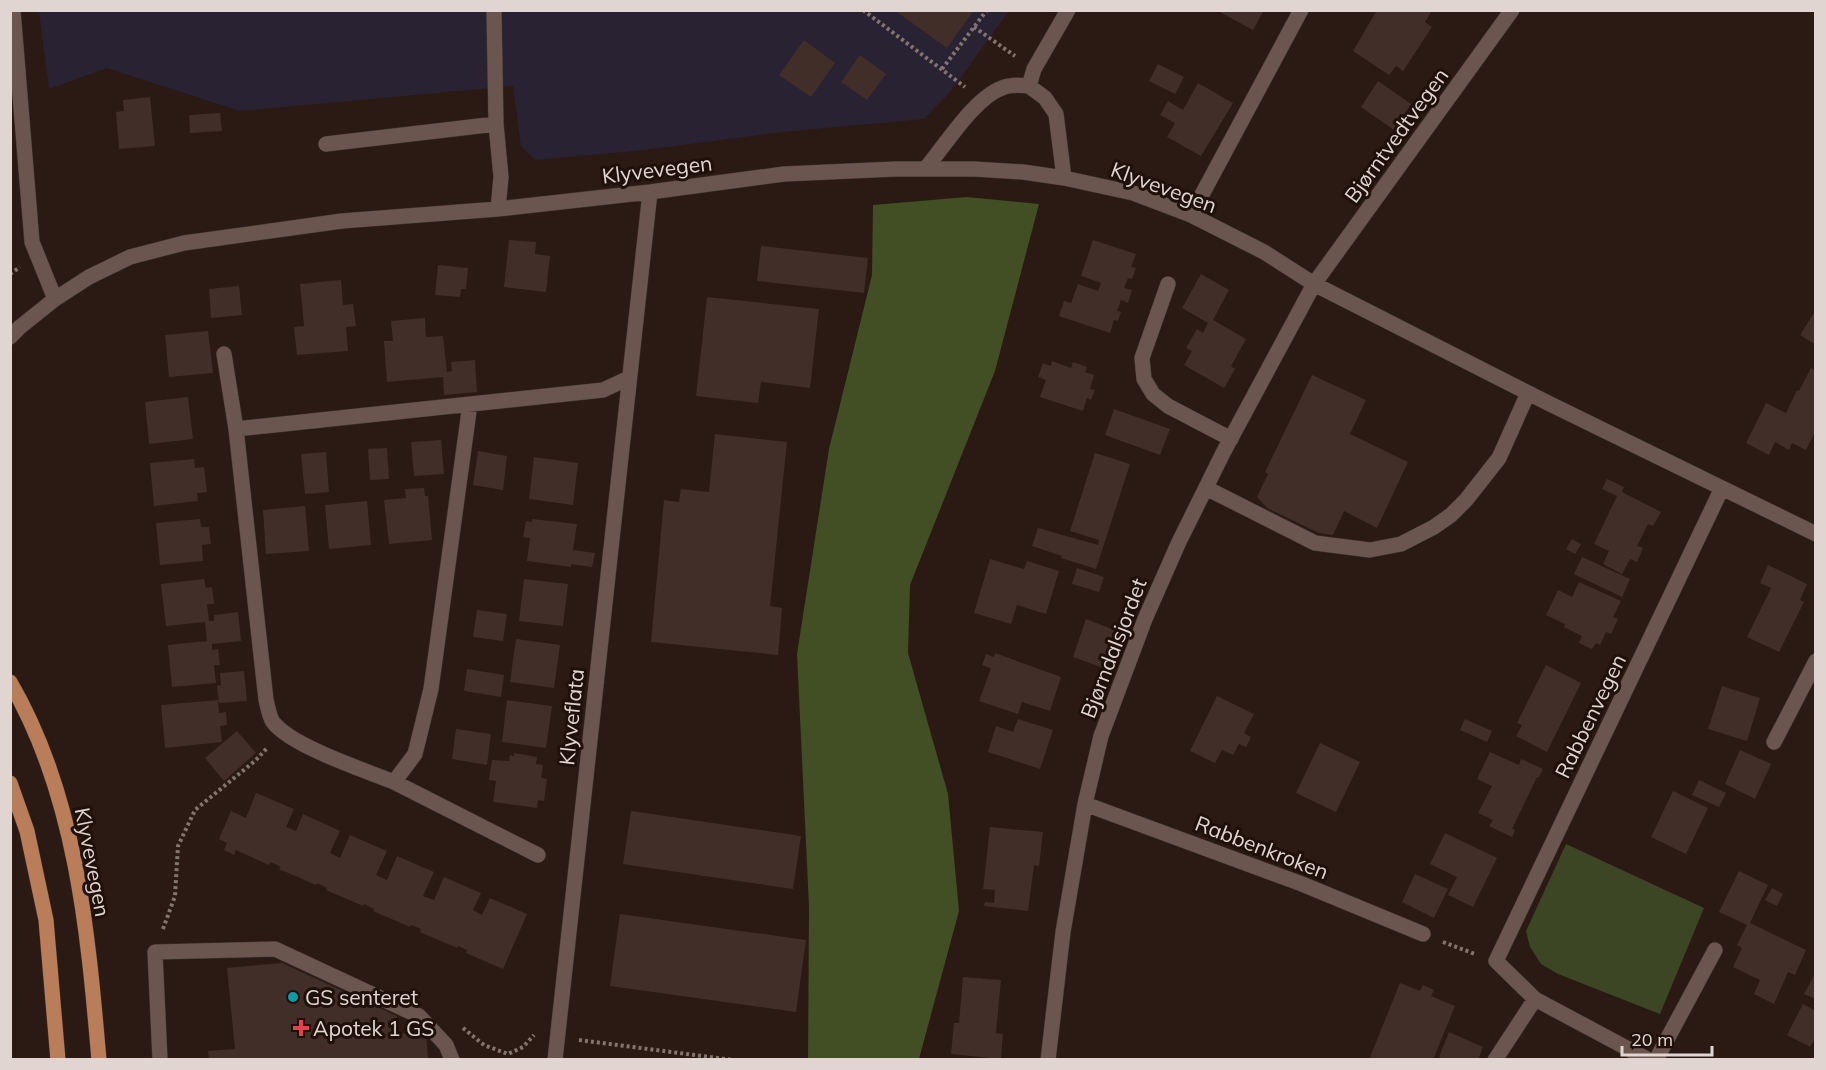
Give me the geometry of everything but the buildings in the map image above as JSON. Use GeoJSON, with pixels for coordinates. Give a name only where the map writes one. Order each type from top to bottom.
{"type":"FeatureCollection","features":[{"type":"Feature","properties":{"kind":"main road","name":"Klyvevegen"},"geometry":{"type":"LineString","coordinates":[[10,682],[40,743],[66,820],[82,908],[99,1059]]}},
{"type":"Feature","properties":{"kind":"main road"},"geometry":{"type":"LineString","coordinates":[[10,783],[27,831],[46,920],[58,1059]]}},
{"type":"Feature","properties":{"kind":"street"},"geometry":{"type":"LineString","coordinates":[[13,10],[32,242],[55,299]]}},
{"type":"Feature","properties":{"kind":"street"},"geometry":{"type":"LineString","coordinates":[[494,10],[496,124],[501,177],[498,209]]}},
{"type":"Feature","properties":{"kind":"street"},"geometry":{"type":"LineString","coordinates":[[1029,86],[1034,69],[1068,10]]}},
{"type":"Feature","properties":{"kind":"street"},"geometry":{"type":"LineString","coordinates":[[1191,215],[1301,10]]}},
{"type":"Feature","properties":{"kind":"street","name":"Bjørntvedtvegen"},"geometry":{"type":"LineString","coordinates":[[1314,284],[1512,10]]}},
{"type":"Feature","properties":{"kind":"street"},"geometry":{"type":"LineString","coordinates":[[925,169],[968,113],[983,100],[1002,87],[1029,86],[1045,98],[1056,114],[1064,178]]}},
{"type":"Feature","properties":{"kind":"street"},"geometry":{"type":"LineString","coordinates":[[326,144],[496,124]]}},
{"type":"Feature","properties":{"kind":"street","name":"Klyvevegen"},"geometry":{"type":"LineString","coordinates":[[10,337],[55,299],[89,277],[130,257],[184,243],[342,221],[498,209],[784,174],[925,169],[1023,172],[1064,178],[1133,193],[1191,215],[1255,247],[1314,284]]}},
{"type":"Feature","properties":{"kind":"street","name":"Klyveflata"},"geometry":{"type":"LineString","coordinates":[[555,1059],[650,192]]}},
{"type":"Feature","properties":{"kind":"street"},"geometry":{"type":"LineString","coordinates":[[1168,284],[1142,358],[1144,379],[1153,394],[1168,406],[1231,439]]}},
{"type":"Feature","properties":{"kind":"street"},"geometry":{"type":"LineString","coordinates":[[1314,284],[1528,393],[1815,534]]}},
{"type":"Feature","properties":{"kind":"street","name":"Bjørndalsjordet"},"geometry":{"type":"LineString","coordinates":[[1048,1059],[1063,932],[1085,804],[1101,736],[1145,619],[1206,488],[1314,284]]}},
{"type":"Feature","properties":{"kind":"street"},"geometry":{"type":"LineString","coordinates":[[224,354],[236,429],[266,700],[271,720],[281,731],[299,743],[394,782],[538,855]]}},
{"type":"Feature","properties":{"kind":"street"},"geometry":{"type":"LineString","coordinates":[[236,429],[603,390],[628,378]]}},
{"type":"Feature","properties":{"kind":"street"},"geometry":{"type":"LineString","coordinates":[[1206,488],[1315,543],[1370,550],[1401,544],[1434,527],[1466,500],[1499,458],[1528,393]]}},
{"type":"Feature","properties":{"kind":"street"},"geometry":{"type":"LineString","coordinates":[[394,782],[415,754],[431,688],[470,404]]}},
{"type":"Feature","properties":{"kind":"street","name":"Rabbenvegen"},"geometry":{"type":"LineString","coordinates":[[1496,962],[1722,488]]}},
{"type":"Feature","properties":{"kind":"street"},"geometry":{"type":"LineString","coordinates":[[1774,742],[1815,661]]}},
{"type":"Feature","properties":{"kind":"street","name":"Rabbenkroken"},"geometry":{"type":"LineString","coordinates":[[1085,804],[1302,884],[1423,934]]}},
{"type":"Feature","properties":{"kind":"street"},"geometry":{"type":"LineString","coordinates":[[160,1059],[155,952],[275,949],[419,1016],[446,1045],[452,1059]]}},
{"type":"Feature","properties":{"kind":"street"},"geometry":{"type":"LineString","coordinates":[[1656,1059],[1714,950]]}},
{"type":"Feature","properties":{"kind":"street"},"geometry":{"type":"LineString","coordinates":[[1496,962],[1534,999],[1639,1057]]}},
{"type":"Feature","properties":{"kind":"street"},"geometry":{"type":"LineString","coordinates":[[1494,1059],[1534,999]]}},
{"type":"Feature","properties":{"kind":"path"},"geometry":{"type":"LineString","coordinates":[[863,10],[983,100]]}},
{"type":"Feature","properties":{"kind":"path"},"geometry":{"type":"LineString","coordinates":[[942,69],[987,10]]}},
{"type":"Feature","properties":{"kind":"path"},"geometry":{"type":"LineString","coordinates":[[974,27],[1034,69]]}},
{"type":"Feature","properties":{"kind":"path"},"geometry":{"type":"LineString","coordinates":[[155,952],[175,896],[177,846],[195,810],[256,760],[281,731]]}},
{"type":"Feature","properties":{"kind":"path"},"geometry":{"type":"LineString","coordinates":[[1423,934],[1496,962]]}},
{"type":"Feature","properties":{"kind":"path"},"geometry":{"type":"LineString","coordinates":[[462,1027],[484,1045],[508,1054],[523,1047],[547,1020],[560,1016]]}},
{"type":"Feature","properties":{"kind":"path"},"geometry":{"type":"LineString","coordinates":[[558,1037],[734,1059]]}},
{"type":"Feature","properties":{"kind":"shaded area"},"geometry":{"type":"Polygon","coordinates":[[[39,11],[1009,11],[951,91],[924,119],[792,131],[635,151],[535,160],[521,146],[513,86],[240,111],[107,68],[49,89],[39,11]]]}},
{"type":"Feature","properties":{"kind":"green space"},"geometry":{"type":"Polygon","coordinates":[[[967,197],[1039,204],[995,371],[910,585],[908,653],[948,794],[959,911],[919,1059],[808,1059],[809,906],[797,654],[829,449],[872,275],[873,205],[967,197]]]}},
{"type":"Feature","properties":{"kind":"green space"},"geometry":{"type":"Polygon","coordinates":[[[1566,844],[1704,908],[1660,1014],[1558,974],[1541,964],[1530,947],[1526,931],[1566,844]]]}},
{"type":"Feature","properties":{"kind":"place","name":"GS senteret"},"geometry":{"type":"Point","coordinates":[293,997]}},
{"type":"Feature","properties":{"kind":"place","name":"Apotek 1 GS"},"geometry":{"type":"Point","coordinates":[301,1028]}}]}
